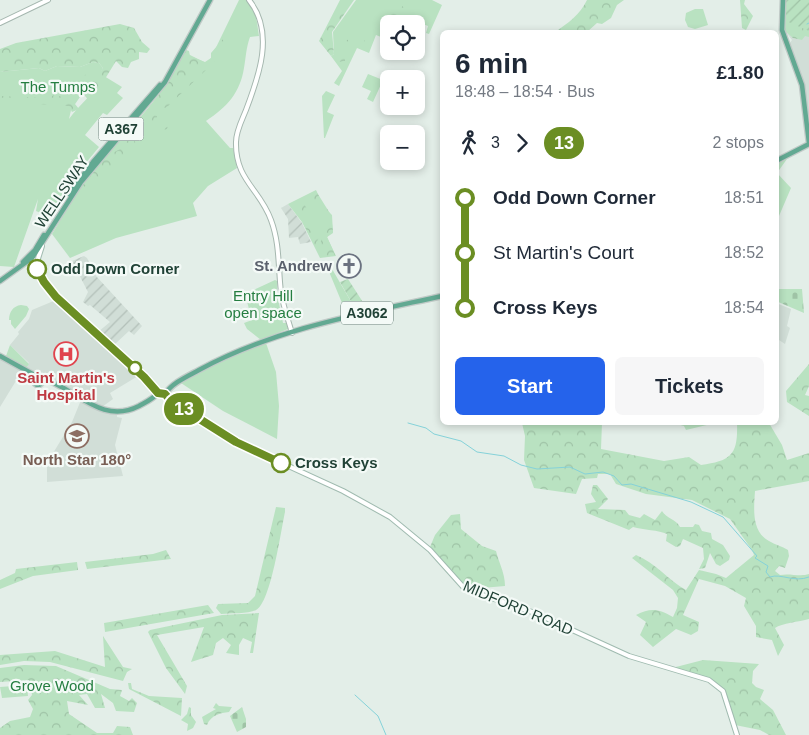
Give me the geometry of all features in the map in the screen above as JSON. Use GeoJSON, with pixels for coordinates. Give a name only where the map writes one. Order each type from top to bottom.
{"type":"FeatureCollection","features":[{"type":"Feature","properties":{"kind":"main road"},"geometry":{"type":"LineString","coordinates":[[0,23],[48,0]]}},
{"type":"Feature","properties":{"kind":"main road","name":"WELLSWAY"},"geometry":{"type":"LineString","coordinates":[[0,281],[31,257],[43,244],[90,168],[165,82],[209,0]]}},
{"type":"Feature","properties":{"kind":"main road"},"geometry":{"type":"LineString","coordinates":[[249,0],[260,23],[263,50],[257,82],[237,133],[238,165],[240,172],[265,207],[273,224],[279,254],[281,290],[292,332]]}},
{"type":"Feature","properties":{"kind":"main road"},"geometry":{"type":"LineString","coordinates":[[779,159],[809,143],[802,85],[782,30],[783,0]]}},
{"type":"Feature","properties":{"kind":"main road","name":"WELLSWAY"},"geometry":{"type":"LineString","coordinates":[[31,257],[90,168]]}},
{"type":"Feature","properties":{"kind":"main road"},"geometry":{"type":"LineString","coordinates":[[36,268],[37,256],[43,244]]}},
{"type":"Feature","properties":{"kind":"main road"},"geometry":{"type":"LineString","coordinates":[[31,257],[44,282],[56,297],[144,377],[158,393],[165,394]]}},
{"type":"Feature","properties":{"kind":"main road","name":"A3062"},"geometry":{"type":"LineString","coordinates":[[165,394],[186,378],[222,358],[292,332],[326,322],[440,296]]}},
{"type":"Feature","properties":{"kind":"main road"},"geometry":{"type":"LineString","coordinates":[[0,356],[42,381],[41,384],[57,386]]}},
{"type":"Feature","properties":{"kind":"main road"},"geometry":{"type":"LineString","coordinates":[[37,379],[57,386],[100,409],[112,412],[135,408],[158,393]]}},
{"type":"Feature","properties":{"kind":"main road","name":"MIDFORD ROAD"},"geometry":{"type":"LineString","coordinates":[[165,394],[171,401],[236,442],[343,491],[398,522],[430,550],[465,588],[535,613],[629,656],[709,680],[723,691],[737,735]]}},
{"type":"Feature","properties":{"kind":"shaded area"},"geometry":{"type":"Polygon","coordinates":[[[785,31],[809,31],[809,129],[803,82],[789,44],[792,40],[785,31]]]}},
{"type":"Feature","properties":{"kind":"shaded area"},"geometry":{"type":"Polygon","coordinates":[[[288,204],[302,223],[311,242],[300,244],[298,237],[289,238],[288,219],[281,208],[288,204]]]}},
{"type":"Feature","properties":{"kind":"shaded area"},"geometry":{"type":"Polygon","coordinates":[[[84,256],[87,258],[96,276],[142,326],[134,335],[129,331],[114,345],[98,332],[110,322],[90,305],[88,306],[83,302],[88,292],[72,261],[84,256]]]}},
{"type":"Feature","properties":{"kind":"shaded area","name":"Saint Martin's Hospital"},"geometry":{"type":"Polygon","coordinates":[[[56,300],[138,376],[110,393],[113,399],[102,407],[26,368],[29,363],[10,345],[29,319],[32,310],[56,300]]]}},
{"type":"Feature","properties":{"kind":"shaded area"},"geometry":{"type":"Polygon","coordinates":[[[779,304],[791,309],[787,326],[790,328],[785,344],[779,340],[779,304]]]}},
{"type":"Feature","properties":{"kind":"shaded area"},"geometry":{"type":"Polygon","coordinates":[[[0,359],[22,371],[0,407],[0,359]]]}},
{"type":"Feature","properties":{"kind":"shaded area"},"geometry":{"type":"Polygon","coordinates":[[[81,400],[99,411],[117,414],[117,417],[122,418],[115,445],[123,476],[47,482],[47,463],[72,422],[81,400]]]}},
{"type":"Feature","properties":{"kind":"green space"},"geometry":{"type":"Polygon","coordinates":[[[239,0],[248,0],[256,16],[259,36],[250,37],[242,77],[236,92],[226,105],[206,121],[230,148],[233,148],[237,168],[208,186],[193,203],[197,216],[116,238],[70,258],[52,234],[76,195],[104,158],[166,86],[186,53],[208,64],[239,0]]]}},
{"type":"Feature","properties":{"kind":"green space"},"geometry":{"type":"Polygon","coordinates":[[[340,0],[354,0],[332,32],[334,54],[331,56],[319,41],[340,0]]]}},
{"type":"Feature","properties":{"kind":"green space"},"geometry":{"type":"Polygon","coordinates":[[[356,0],[432,0],[442,5],[429,34],[426,33],[428,26],[425,25],[425,15],[380,15],[380,37],[376,35],[369,53],[357,48],[339,86],[334,83],[342,71],[331,56],[334,54],[333,32],[356,0]]]}},
{"type":"Feature","properties":{"kind":"green space"},"geometry":{"type":"Polygon","coordinates":[[[587,0],[624,0],[617,5],[611,18],[602,24],[597,23],[589,30],[558,30],[569,22],[587,0]]]}},
{"type":"Feature","properties":{"kind":"green space"},"geometry":{"type":"Polygon","coordinates":[[[740,0],[745,0],[744,4],[753,16],[746,30],[742,28],[740,0]]]}},
{"type":"Feature","properties":{"kind":"green space"},"geometry":{"type":"Polygon","coordinates":[[[784,0],[788,0],[809,29],[809,37],[805,36],[802,40],[793,38],[783,29],[784,0]]]}},
{"type":"Feature","properties":{"kind":"green space"},"geometry":{"type":"Polygon","coordinates":[[[786,0],[809,0],[809,31],[784,20],[786,0]]]}},
{"type":"Feature","properties":{"kind":"green space"},"geometry":{"type":"Polygon","coordinates":[[[402,6],[406,9],[402,15],[389,15],[390,11],[402,6]]]}},
{"type":"Feature","properties":{"kind":"green space"},"geometry":{"type":"Polygon","coordinates":[[[695,9],[703,9],[708,25],[695,29],[688,27],[685,20],[686,13],[695,9]]]}},
{"type":"Feature","properties":{"kind":"green space"},"geometry":{"type":"Polygon","coordinates":[[[120,24],[134,28],[142,42],[150,49],[147,53],[139,52],[139,59],[131,62],[128,68],[122,67],[116,61],[97,92],[92,94],[88,100],[77,84],[88,73],[97,69],[101,71],[103,68],[99,63],[93,62],[80,67],[57,66],[45,71],[39,68],[0,72],[0,49],[16,43],[120,24]]]}},
{"type":"Feature","properties":{"kind":"green space"},"geometry":{"type":"Polygon","coordinates":[[[360,35],[365,41],[364,44],[353,46],[345,57],[345,61],[338,62],[336,54],[340,48],[349,39],[360,35]]]}},
{"type":"Feature","properties":{"kind":"green space"},"geometry":{"type":"Polygon","coordinates":[[[224,38],[226,41],[221,45],[214,62],[167,107],[153,112],[153,115],[157,116],[157,121],[168,125],[167,129],[151,133],[150,125],[144,119],[133,136],[136,145],[127,160],[79,190],[89,176],[93,176],[93,169],[103,158],[126,146],[124,144],[117,148],[118,141],[140,119],[164,88],[186,50],[189,51],[190,56],[205,62],[211,58],[211,53],[224,38]]]}},
{"type":"Feature","properties":{"kind":"green space","name":"The Tumps"},"geometry":{"type":"Polygon","coordinates":[[[93,62],[99,63],[103,68],[101,72],[77,84],[82,94],[71,110],[69,119],[104,76],[122,87],[117,93],[123,98],[107,115],[103,113],[85,135],[99,147],[71,181],[50,217],[36,211],[38,199],[14,267],[0,266],[0,72],[39,68],[45,71],[57,66],[80,67],[93,62]]]}},
{"type":"Feature","properties":{"kind":"green space"},"geometry":{"type":"Polygon","coordinates":[[[368,74],[380,79],[380,87],[373,102],[367,99],[371,91],[362,87],[368,74]]]}},
{"type":"Feature","properties":{"kind":"green space"},"geometry":{"type":"Polygon","coordinates":[[[326,91],[335,95],[327,112],[334,115],[324,138],[322,96],[326,91]]]}},
{"type":"Feature","properties":{"kind":"green space"},"geometry":{"type":"Polygon","coordinates":[[[55,95],[71,99],[79,109],[72,112],[69,106],[0,102],[0,96],[44,98],[55,95]]]}},
{"type":"Feature","properties":{"kind":"green space"},"geometry":{"type":"Polygon","coordinates":[[[787,159],[779,170],[779,163],[787,159]]]}},
{"type":"Feature","properties":{"kind":"green space"},"geometry":{"type":"Polygon","coordinates":[[[779,175],[791,188],[779,216],[779,175]]]}},
{"type":"Feature","properties":{"kind":"green space"},"geometry":{"type":"Polygon","coordinates":[[[316,190],[323,206],[332,215],[333,233],[327,237],[336,256],[320,258],[302,222],[288,204],[316,190]]]}},
{"type":"Feature","properties":{"kind":"green space"},"geometry":{"type":"Polygon","coordinates":[[[316,191],[331,215],[333,232],[327,237],[335,255],[333,256],[320,256],[302,221],[290,205],[297,200],[302,200],[308,211],[308,220],[321,225],[320,230],[316,233],[320,236],[316,243],[319,250],[323,252],[324,248],[321,247],[321,241],[323,232],[328,224],[327,220],[314,200],[308,200],[307,196],[316,191]]]}},
{"type":"Feature","properties":{"kind":"green space"},"geometry":{"type":"Polygon","coordinates":[[[325,262],[328,262],[357,312],[347,315],[325,262]]]}},
{"type":"Feature","properties":{"kind":"green space"},"geometry":{"type":"Polygon","coordinates":[[[348,279],[368,310],[357,312],[340,282],[348,279]]]}},
{"type":"Feature","properties":{"kind":"green space","name":"Entry Hill open space"},"geometry":{"type":"Polygon","coordinates":[[[275,280],[277,281],[277,294],[283,323],[286,323],[288,329],[261,340],[247,329],[244,323],[252,320],[245,294],[275,280]]]}},
{"type":"Feature","properties":{"kind":"green space"},"geometry":{"type":"Polygon","coordinates":[[[779,289],[802,289],[804,313],[779,302],[779,289]]]}},
{"type":"Feature","properties":{"kind":"green space"},"geometry":{"type":"Polygon","coordinates":[[[21,305],[27,306],[29,309],[26,316],[15,329],[11,324],[11,320],[9,320],[10,314],[14,308],[21,305]]]}},
{"type":"Feature","properties":{"kind":"green space"},"geometry":{"type":"Polygon","coordinates":[[[266,343],[276,372],[279,406],[277,439],[223,411],[181,383],[223,360],[266,343]]]}},
{"type":"Feature","properties":{"kind":"green space"},"geometry":{"type":"Polygon","coordinates":[[[10,345],[29,364],[26,368],[6,356],[10,345]]]}},
{"type":"Feature","properties":{"kind":"green space"},"geometry":{"type":"Polygon","coordinates":[[[809,364],[809,386],[805,395],[809,396],[809,416],[787,402],[786,391],[809,364]]]}},
{"type":"Feature","properties":{"kind":"green space"},"geometry":{"type":"Polygon","coordinates":[[[522,425],[602,425],[601,449],[664,461],[689,457],[701,465],[720,461],[731,454],[736,442],[737,425],[770,425],[782,445],[787,460],[809,453],[809,481],[755,491],[756,525],[763,537],[788,550],[789,556],[785,568],[779,566],[775,571],[780,575],[809,574],[809,619],[775,628],[784,645],[778,656],[772,640],[756,637],[756,626],[744,606],[746,598],[725,586],[699,579],[683,615],[699,622],[698,631],[691,635],[676,629],[653,647],[640,635],[646,622],[636,615],[655,610],[673,617],[677,608],[678,598],[673,590],[632,558],[636,555],[643,558],[686,590],[699,570],[726,578],[754,555],[752,550],[730,519],[692,500],[646,494],[616,484],[610,474],[598,474],[597,478],[582,479],[576,494],[534,488],[524,460],[525,436],[522,425]]]}},
{"type":"Feature","properties":{"kind":"green space"},"geometry":{"type":"Polygon","coordinates":[[[680,425],[707,425],[686,430],[684,426],[680,425]]]}},
{"type":"Feature","properties":{"kind":"green space"},"geometry":{"type":"Polygon","coordinates":[[[593,485],[597,485],[608,499],[598,509],[625,510],[629,515],[640,518],[644,514],[655,520],[662,511],[680,527],[699,525],[702,531],[711,533],[712,539],[723,545],[730,556],[729,560],[720,566],[716,564],[710,553],[705,568],[699,569],[704,559],[703,548],[683,539],[680,546],[676,547],[666,541],[667,534],[633,527],[629,530],[587,513],[585,504],[596,502],[591,494],[593,485]]]}},
{"type":"Feature","properties":{"kind":"green space"},"geometry":{"type":"Polygon","coordinates":[[[276,507],[285,508],[285,512],[271,581],[261,605],[256,610],[244,613],[221,614],[216,608],[218,604],[248,603],[255,596],[276,507]]]}},
{"type":"Feature","properties":{"kind":"green space"},"geometry":{"type":"Polygon","coordinates":[[[460,514],[461,529],[482,546],[496,551],[503,572],[505,586],[470,589],[458,580],[430,547],[435,535],[451,515],[460,514]]]}},
{"type":"Feature","properties":{"kind":"green space"},"geometry":{"type":"Polygon","coordinates":[[[166,550],[171,559],[87,569],[85,562],[153,554],[166,550]]]}},
{"type":"Feature","properties":{"kind":"green space"},"geometry":{"type":"Polygon","coordinates":[[[77,562],[78,570],[33,576],[0,589],[0,580],[15,573],[16,569],[77,562]]]}},
{"type":"Feature","properties":{"kind":"green space"},"geometry":{"type":"Polygon","coordinates":[[[208,605],[214,613],[105,632],[104,623],[208,605]]]}},
{"type":"Feature","properties":{"kind":"green space"},"geometry":{"type":"Polygon","coordinates":[[[259,613],[253,653],[250,653],[252,642],[243,638],[239,645],[239,655],[226,653],[231,645],[223,638],[216,643],[213,655],[191,662],[204,627],[157,635],[187,686],[185,694],[166,668],[148,632],[150,630],[222,615],[259,613]]]}},
{"type":"Feature","properties":{"kind":"green space"},"geometry":{"type":"Polygon","coordinates":[[[103,636],[123,667],[132,669],[127,672],[123,681],[50,662],[24,661],[0,665],[0,655],[55,651],[105,667],[103,636]]]}},
{"type":"Feature","properties":{"kind":"green space"},"geometry":{"type":"Polygon","coordinates":[[[703,660],[759,664],[753,671],[752,683],[764,690],[760,699],[773,710],[786,735],[769,735],[760,730],[735,725],[727,704],[727,697],[713,683],[672,668],[703,660]]]}},
{"type":"Feature","properties":{"kind":"green space","name":"Grove Wood"},"geometry":{"type":"Polygon","coordinates":[[[24,665],[56,666],[110,689],[122,690],[120,696],[129,701],[132,698],[137,703],[134,712],[116,711],[113,703],[101,694],[105,708],[95,708],[87,694],[79,695],[88,705],[67,701],[69,714],[97,733],[113,733],[117,726],[130,727],[133,735],[0,735],[0,728],[10,721],[30,717],[33,709],[28,700],[32,695],[29,680],[0,682],[0,668],[24,665]]]}},
{"type":"Feature","properties":{"kind":"green space"},"geometry":{"type":"Polygon","coordinates":[[[128,683],[131,683],[132,689],[149,696],[182,698],[181,716],[129,689],[128,683]]]}},
{"type":"Feature","properties":{"kind":"green space"},"geometry":{"type":"Polygon","coordinates":[[[27,685],[28,696],[2,698],[0,687],[27,685]]]}},
{"type":"Feature","properties":{"kind":"green space"},"geometry":{"type":"Polygon","coordinates":[[[216,703],[219,706],[232,707],[229,712],[216,715],[207,725],[204,724],[202,717],[216,709],[213,708],[216,703]]]}},
{"type":"Feature","properties":{"kind":"green space"},"geometry":{"type":"Polygon","coordinates":[[[189,707],[191,708],[191,715],[196,722],[193,728],[187,731],[188,724],[181,720],[187,714],[189,707]]]}},
{"type":"Feature","properties":{"kind":"green space"},"geometry":{"type":"Polygon","coordinates":[[[242,707],[246,719],[246,727],[237,732],[230,716],[242,707]]]}},
{"type":"Feature","properties":{"kind":"waterway"},"geometry":{"type":"LineString","coordinates":[[408,423],[426,428],[434,434],[461,441],[477,452],[504,456],[521,465],[537,469],[570,467],[585,474],[603,472],[614,476],[622,485],[631,484],[691,502],[723,517],[757,556],[755,558],[768,566],[766,572],[770,577],[779,576],[798,579],[809,577]]}},
{"type":"Feature","properties":{"kind":"waterway"},"geometry":{"type":"LineString","coordinates":[[355,695],[378,716],[386,735]]}},
{"type":"Feature","properties":{"kind":"bus line","name":"13"},"geometry":{"type":"LineString","coordinates":[[37,269],[39,275],[56,297],[144,377],[158,393],[165,394],[171,401],[236,442],[281,463]]}},
{"type":"Feature","properties":{"kind":"place","name":"St. Andrew"},"geometry":{"type":"Point","coordinates":[349,266]}},
{"type":"Feature","properties":{"kind":"place","name":"Odd Down Corner"},"geometry":{"type":"Point","coordinates":[37,269]}},
{"type":"Feature","properties":{"kind":"place","name":"Saint Martin's Hospital"},"geometry":{"type":"Point","coordinates":[66,354]}},
{"type":"Feature","properties":{"kind":"place","name":"North Star 180°"},"geometry":{"type":"Point","coordinates":[77,436]}},
{"type":"Feature","properties":{"kind":"place","name":"Cross Keys"},"geometry":{"type":"Point","coordinates":[281,463]}}]}
